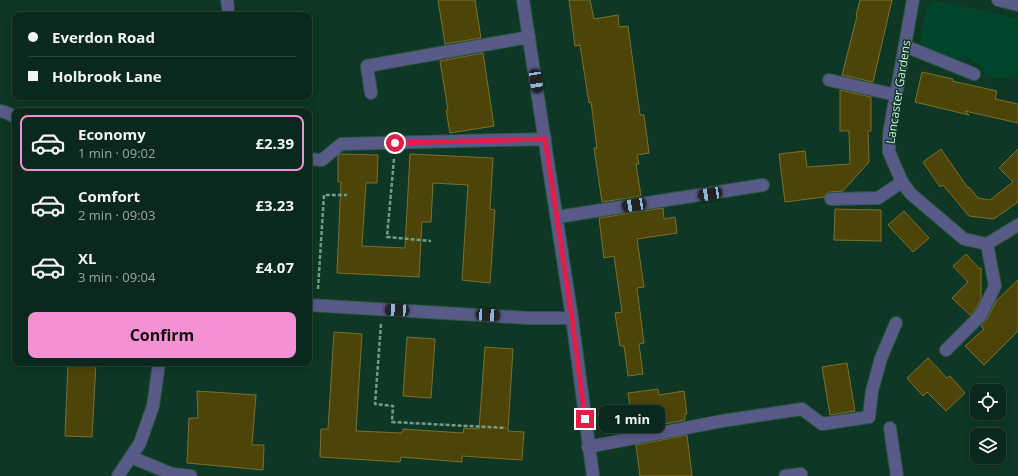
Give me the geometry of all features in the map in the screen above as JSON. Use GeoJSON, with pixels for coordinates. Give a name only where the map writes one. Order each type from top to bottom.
{"type":"FeatureCollection","features":[{"type":"Feature","properties":{"kind":"street"},"geometry":{"type":"LineString","coordinates":[[523,0],[572,318],[593,476]]}},
{"type":"Feature","properties":{"kind":"street","name":"Lancaster Gardens"},"geometry":{"type":"LineString","coordinates":[[913,0],[889,134],[889,152],[902,182],[911,194],[964,239],[987,244]]}},
{"type":"Feature","properties":{"kind":"street"},"geometry":{"type":"LineString","coordinates":[[998,0],[1018,5]]}},
{"type":"Feature","properties":{"kind":"street"},"geometry":{"type":"LineString","coordinates":[[371,93],[367,66],[529,37]]}},
{"type":"Feature","properties":{"kind":"street"},"geometry":{"type":"LineString","coordinates":[[905,46],[974,74]]}},
{"type":"Feature","properties":{"kind":"street"},"geometry":{"type":"LineString","coordinates":[[829,80],[896,95]]}},
{"type":"Feature","properties":{"kind":"street"},"geometry":{"type":"LineString","coordinates":[[0,111],[12,116]]}},
{"type":"Feature","properties":{"kind":"street"},"geometry":{"type":"LineString","coordinates":[[312,159],[322,160],[341,144],[545,139]]}},
{"type":"Feature","properties":{"kind":"street"},"geometry":{"type":"LineString","coordinates":[[831,199],[878,198],[902,182]]}},
{"type":"Feature","properties":{"kind":"street"},"geometry":{"type":"LineString","coordinates":[[557,217],[763,185]]}},
{"type":"Feature","properties":{"kind":"street"},"geometry":{"type":"LineString","coordinates":[[946,350],[982,315],[995,286],[987,244],[1018,226]]}},
{"type":"Feature","properties":{"kind":"street"},"geometry":{"type":"LineString","coordinates":[[313,306],[528,318],[572,318]]}},
{"type":"Feature","properties":{"kind":"street"},"geometry":{"type":"LineString","coordinates":[[588,447],[722,421],[802,409],[822,424],[869,417],[874,384],[881,358],[896,323]]}},
{"type":"Feature","properties":{"kind":"street"},"geometry":{"type":"LineString","coordinates":[[118,476],[140,443],[153,406],[159,366]]}},
{"type":"Feature","properties":{"kind":"street"},"geometry":{"type":"LineString","coordinates":[[890,428],[897,476]]}},
{"type":"Feature","properties":{"kind":"street"},"geometry":{"type":"LineString","coordinates":[[131,457],[172,474],[191,476]]}},
{"type":"Feature","properties":{"kind":"street"},"geometry":{"type":"LineString","coordinates":[[785,476],[801,474],[801,476]]}},
{"type":"Feature","properties":{"kind":"path"},"geometry":{"type":"LineString","coordinates":[[395,143],[388,237],[431,241]]}},
{"type":"Feature","properties":{"kind":"path"},"geometry":{"type":"LineString","coordinates":[[313,306],[324,195],[347,195]]}},
{"type":"Feature","properties":{"kind":"path"},"geometry":{"type":"LineString","coordinates":[[382,310],[375,404],[393,406],[392,422],[506,428]]}},
{"type":"Feature","properties":{"kind":"green space"},"geometry":{"type":"Polygon","coordinates":[[[933,0],[1018,19],[1018,77],[998,78],[985,76],[982,67],[967,57],[950,59],[919,45],[927,6],[933,0]]]}},
{"type":"Feature","properties":{"kind":"building"},"geometry":{"type":"Polygon","coordinates":[[[438,0],[475,0],[481,38],[445,44],[438,0]]]}},
{"type":"Feature","properties":{"kind":"building"},"geometry":{"type":"Polygon","coordinates":[[[569,0],[590,0],[594,19],[618,15],[619,27],[628,26],[640,115],[644,115],[649,153],[637,155],[639,164],[636,164],[641,196],[602,202],[594,148],[597,148],[591,102],[589,103],[580,45],[575,46],[569,0]]]}},
{"type":"Feature","properties":{"kind":"building"},"geometry":{"type":"Polygon","coordinates":[[[860,0],[892,0],[873,82],[842,75],[860,0]]]}},
{"type":"Feature","properties":{"kind":"building"},"geometry":{"type":"Polygon","coordinates":[[[483,53],[494,126],[450,133],[440,61],[483,53]]]}},
{"type":"Feature","properties":{"kind":"building"},"geometry":{"type":"Polygon","coordinates":[[[922,72],[953,79],[952,81],[997,91],[995,99],[1018,104],[1018,123],[965,111],[969,115],[915,102],[922,72]]]}},
{"type":"Feature","properties":{"kind":"building"},"geometry":{"type":"Polygon","coordinates":[[[840,90],[871,97],[871,131],[868,131],[869,162],[843,191],[830,192],[824,197],[785,202],[779,154],[805,151],[807,167],[850,164],[849,131],[840,131],[840,90]]]}},
{"type":"Feature","properties":{"kind":"building"},"geometry":{"type":"Polygon","coordinates":[[[941,149],[968,188],[969,187],[978,198],[990,200],[1013,182],[999,168],[1018,149],[1018,202],[994,219],[969,216],[943,185],[940,187],[923,162],[941,149]]]}},
{"type":"Feature","properties":{"kind":"building"},"geometry":{"type":"Polygon","coordinates":[[[341,154],[378,155],[377,183],[366,183],[362,246],[405,248],[410,154],[493,158],[490,209],[495,210],[490,283],[462,280],[468,185],[433,183],[431,222],[422,222],[419,277],[337,273],[341,182],[338,182],[338,156],[341,154]]]}},
{"type":"Feature","properties":{"kind":"building"},"geometry":{"type":"Polygon","coordinates":[[[663,208],[664,219],[675,217],[677,233],[637,239],[644,287],[637,288],[644,343],[639,344],[643,374],[628,376],[624,346],[620,346],[615,313],[622,312],[614,256],[604,258],[599,218],[663,208]]]}},
{"type":"Feature","properties":{"kind":"building"},"geometry":{"type":"Polygon","coordinates":[[[835,209],[881,210],[881,241],[834,240],[835,209]]]}},
{"type":"Feature","properties":{"kind":"building"},"geometry":{"type":"Polygon","coordinates":[[[904,211],[929,238],[913,252],[888,225],[904,211]]]}},
{"type":"Feature","properties":{"kind":"building"},"geometry":{"type":"Polygon","coordinates":[[[966,254],[980,269],[981,268],[981,299],[975,311],[970,315],[952,298],[968,282],[953,266],[966,254]]]}},
{"type":"Feature","properties":{"kind":"building"},"geometry":{"type":"Polygon","coordinates":[[[1018,280],[1018,331],[984,365],[965,346],[984,329],[981,326],[988,318],[996,301],[1018,280]]]}},
{"type":"Feature","properties":{"kind":"building"},"geometry":{"type":"Polygon","coordinates":[[[334,332],[362,334],[356,431],[402,433],[403,429],[463,433],[464,428],[479,429],[485,347],[513,349],[508,431],[524,432],[522,460],[462,456],[462,462],[401,457],[400,462],[320,457],[321,429],[328,429],[334,332]]]}},
{"type":"Feature","properties":{"kind":"building"},"geometry":{"type":"Polygon","coordinates":[[[407,337],[435,339],[431,398],[403,396],[407,337]]]}},
{"type":"Feature","properties":{"kind":"building"},"geometry":{"type":"Polygon","coordinates":[[[928,358],[947,378],[950,376],[965,393],[946,411],[927,392],[923,396],[907,378],[928,358]]]}},
{"type":"Feature","properties":{"kind":"building"},"geometry":{"type":"Polygon","coordinates":[[[847,363],[855,411],[830,415],[822,367],[847,363]]]}},
{"type":"Feature","properties":{"kind":"building"},"geometry":{"type":"Polygon","coordinates":[[[68,366],[96,366],[92,437],[65,436],[68,366]]]}},
{"type":"Feature","properties":{"kind":"building"},"geometry":{"type":"Polygon","coordinates":[[[658,389],[659,395],[684,391],[687,414],[685,414],[685,420],[633,430],[628,393],[658,389]]]}},
{"type":"Feature","properties":{"kind":"building"},"geometry":{"type":"Polygon","coordinates":[[[197,391],[256,395],[252,445],[264,445],[263,470],[187,463],[189,418],[198,418],[197,391]]]}},
{"type":"Feature","properties":{"kind":"building"},"geometry":{"type":"Polygon","coordinates":[[[687,435],[692,476],[640,476],[636,445],[687,435]]]}},
{"type":"Feature","properties":{"kind":"route"},"geometry":{"type":"LineString","coordinates":[[395,143],[545,139],[572,318],[585,419]]}}]}
